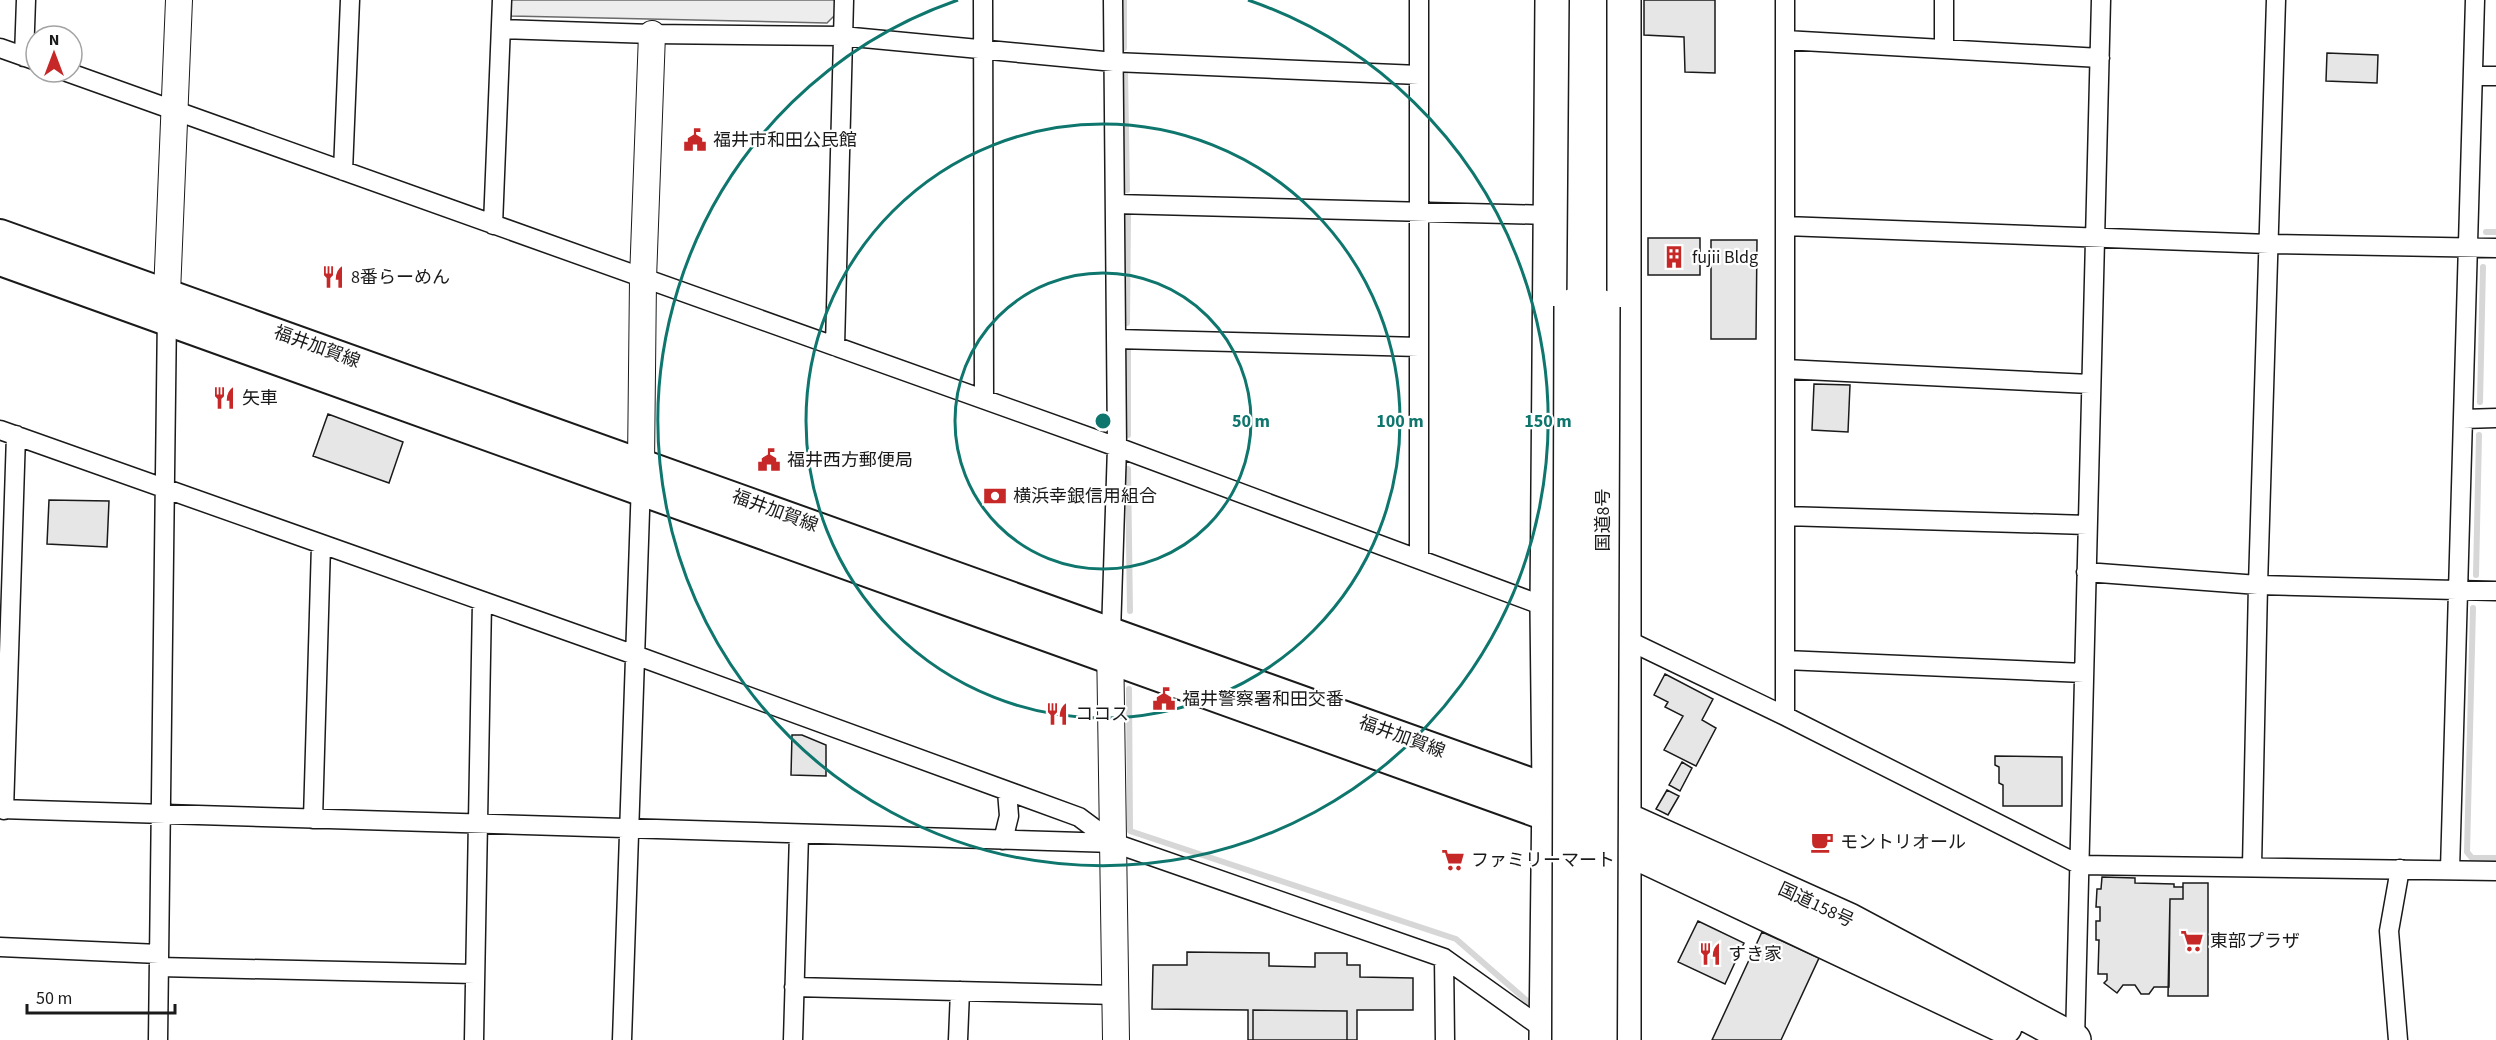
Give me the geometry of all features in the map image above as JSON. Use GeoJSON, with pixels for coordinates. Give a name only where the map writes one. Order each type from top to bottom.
{"type":"FeatureCollection","features":[{"type":"Feature","properties":{"kind":"highway"},"geometry":{"type":"LineString","coordinates":[[1552,0],[1547,607],[1554,1035]]}},
{"type":"Feature","properties":{"kind":"highway","name":"国道8号"},"geometry":{"type":"LineString","coordinates":[[1554,1035],[1571,306],[1570,0]]}},
{"type":"Feature","properties":{"kind":"highway","name":"国道8号"},"geometry":{"type":"LineString","coordinates":[[1600,1040],[1602,0]]}},
{"type":"Feature","properties":{"kind":"highway"},"geometry":{"type":"LineString","coordinates":[[1624,0],[1624,1040]]}},
{"type":"Feature","properties":{"kind":"highway","name":"国道158号"},"geometry":{"type":"LineString","coordinates":[[1549,803],[1849,920],[2074,1040]]}},
{"type":"Feature","properties":{"kind":"highway","name":"国道158号"},"geometry":{"type":"LineString","coordinates":[[1624,832],[2033,1040]]}},
{"type":"Feature","properties":{"kind":"main road","name":"福井加賀線"},"geometry":{"type":"LineString","coordinates":[[0,234],[641,463],[1110,645],[1549,803]]}},
{"type":"Feature","properties":{"kind":"main road","name":"福井加賀線"},"geometry":{"type":"LineString","coordinates":[[0,261],[641,491],[1110,645]]}},
{"type":"Feature","properties":{"kind":"street"},"geometry":{"type":"LineString","coordinates":[[26,0],[28,24]]}},
{"type":"Feature","properties":{"kind":"street"},"geometry":{"type":"LineString","coordinates":[[158,1040],[166,321],[179,0]]}},
{"type":"Feature","properties":{"kind":"street"},"geometry":{"type":"LineString","coordinates":[[343,171],[350,0]]}},
{"type":"Feature","properties":{"kind":"street"},"geometry":{"type":"LineString","coordinates":[[493,225],[502,0]]}},
{"type":"Feature","properties":{"kind":"street"},"geometry":{"type":"LineString","coordinates":[[835,346],[844,0]]}},
{"type":"Feature","properties":{"kind":"street"},"geometry":{"type":"LineString","coordinates":[[983,0],[984,399]]}},
{"type":"Feature","properties":{"kind":"street"},"geometry":{"type":"LineString","coordinates":[[1113,0],[1117,447],[1110,645],[1116,1040]]}},
{"type":"Feature","properties":{"kind":"street"},"geometry":{"type":"LineString","coordinates":[[1419,0],[1419,559]]}},
{"type":"Feature","properties":{"kind":"street"},"geometry":{"type":"LineString","coordinates":[[1785,0],[1785,716]]}},
{"type":"Feature","properties":{"kind":"street"},"geometry":{"type":"LineString","coordinates":[[1944,0],[1944,49]]}},
{"type":"Feature","properties":{"kind":"street"},"geometry":{"type":"LineString","coordinates":[[2074,1040],[2102,0]]}},
{"type":"Feature","properties":{"kind":"street"},"geometry":{"type":"LineString","coordinates":[[2252,866],[2276,0]]}},
{"type":"Feature","properties":{"kind":"street"},"geometry":{"type":"LineString","coordinates":[[2450,870],[2475,0]]}},
{"type":"Feature","properties":{"kind":"street"},"geometry":{"type":"LineString","coordinates":[[501,29],[652,34],[842,36],[1114,62],[1419,75]]}},
{"type":"Feature","properties":{"kind":"street"},"geometry":{"type":"LineString","coordinates":[[622,1040],[641,491],[643,279],[652,34]]}},
{"type":"Feature","properties":{"kind":"street"},"geometry":{"type":"LineString","coordinates":[[1785,40],[2100,58]]}},
{"type":"Feature","properties":{"kind":"street"},"geometry":{"type":"LineString","coordinates":[[0,48],[24,57]]}},
{"type":"Feature","properties":{"kind":"street"},"geometry":{"type":"LineString","coordinates":[[2473,76],[2496,76]]}},
{"type":"Feature","properties":{"kind":"street"},"geometry":{"type":"LineString","coordinates":[[84,78],[1117,447],[1547,607],[1624,638],[1785,716],[2080,865],[2496,871]]}},
{"type":"Feature","properties":{"kind":"street"},"geometry":{"type":"LineString","coordinates":[[1115,204],[1550,215]]}},
{"type":"Feature","properties":{"kind":"street"},"geometry":{"type":"LineString","coordinates":[[1785,226],[2269,244],[2496,248]]}},
{"type":"Feature","properties":{"kind":"street"},"geometry":{"type":"LineString","coordinates":[[1116,339],[1419,347]]}},
{"type":"Feature","properties":{"kind":"street"},"geometry":{"type":"LineString","coordinates":[[1785,369],[2090,384]]}},
{"type":"Feature","properties":{"kind":"street"},"geometry":{"type":"LineString","coordinates":[[2463,418],[2496,418]]}},
{"type":"Feature","properties":{"kind":"street"},"geometry":{"type":"LineString","coordinates":[[1114,843],[2,810],[8,433],[635,655],[1079,817],[1114,843],[1444,958],[1554,1035]]}},
{"type":"Feature","properties":{"kind":"street"},"geometry":{"type":"LineString","coordinates":[[1785,516],[2087,525]]}},
{"type":"Feature","properties":{"kind":"street"},"geometry":{"type":"LineString","coordinates":[[313,819],[321,545]]}},
{"type":"Feature","properties":{"kind":"street"},"geometry":{"type":"LineString","coordinates":[[2086,572],[2258,585],[2496,591]]}},
{"type":"Feature","properties":{"kind":"street"},"geometry":{"type":"LineString","coordinates":[[474,1040],[482,602]]}},
{"type":"Feature","properties":{"kind":"street"},"geometry":{"type":"LineString","coordinates":[[1785,660],[2084,673]]}},
{"type":"Feature","properties":{"kind":"street"},"geometry":{"type":"LineString","coordinates":[[1003,840],[1009,816],[1007,791]]}},
{"type":"Feature","properties":{"kind":"street"},"geometry":{"type":"LineString","coordinates":[[793,1040],[799,834]]}},
{"type":"Feature","properties":{"kind":"street"},"geometry":{"type":"LineString","coordinates":[[2398,1040],[2389,931],[2400,869]]}},
{"type":"Feature","properties":{"kind":"street"},"geometry":{"type":"LineString","coordinates":[[0,947],[159,960],[475,974]]}},
{"type":"Feature","properties":{"kind":"street"},"geometry":{"type":"LineString","coordinates":[[1444,958],[1445,1040]]}},
{"type":"Feature","properties":{"kind":"street"},"geometry":{"type":"LineString","coordinates":[[794,987],[1116,995]]}},
{"type":"Feature","properties":{"kind":"street"},"geometry":{"type":"LineString","coordinates":[[958,1040],[960,991]]}},
{"type":"Feature","properties":{"kind":"shaded area"},"geometry":{"type":"Polygon","coordinates":[[[511,0],[837,0],[836,14],[827,23],[511,16],[511,0]]]}},
{"type":"Feature","properties":{"kind":"building"},"geometry":{"type":"Polygon","coordinates":[[[1644,0],[1715,0],[1715,73],[1685,72],[1684,37],[1644,35],[1644,0]]]}},
{"type":"Feature","properties":{"kind":"building"},"geometry":{"type":"Polygon","coordinates":[[[2327,53],[2378,55],[2377,83],[2326,81],[2327,53]]]}},
{"type":"Feature","properties":{"kind":"building","name":"fujii Bldg"},"geometry":{"type":"Polygon","coordinates":[[[1648,238],[1700,238],[1700,275],[1648,275],[1648,238]]]}},
{"type":"Feature","properties":{"kind":"building"},"geometry":{"type":"Polygon","coordinates":[[[1711,240],[1757,240],[1756,339],[1711,339],[1711,240]]]}},
{"type":"Feature","properties":{"kind":"building"},"geometry":{"type":"Polygon","coordinates":[[[1814,384],[1850,385],[1848,432],[1812,430],[1814,384]]]}},
{"type":"Feature","properties":{"kind":"building"},"geometry":{"type":"Polygon","coordinates":[[[328,414],[403,442],[389,483],[313,456],[328,414]]]}},
{"type":"Feature","properties":{"kind":"building"},"geometry":{"type":"Polygon","coordinates":[[[49,500],[109,501],[107,547],[47,544],[49,500]]]}},
{"type":"Feature","properties":{"kind":"building"},"geometry":{"type":"Polygon","coordinates":[[[1665,674],[1713,699],[1702,720],[1716,728],[1696,766],[1664,750],[1683,716],[1665,707],[1668,702],[1654,695],[1665,674]]]}},
{"type":"Feature","properties":{"kind":"building"},"geometry":{"type":"Polygon","coordinates":[[[792,735],[802,735],[826,745],[826,776],[791,775],[792,735]]]}},
{"type":"Feature","properties":{"kind":"building"},"geometry":{"type":"Polygon","coordinates":[[[1995,756],[2062,757],[2062,806],[2003,806],[2003,785],[1999,783],[1999,767],[1995,765],[1995,756]]]}},
{"type":"Feature","properties":{"kind":"building"},"geometry":{"type":"Polygon","coordinates":[[[1682,762],[1692,768],[1680,791],[1669,785],[1682,762]]]}},
{"type":"Feature","properties":{"kind":"building"},"geometry":{"type":"Polygon","coordinates":[[[1667,790],[1679,796],[1668,815],[1656,809],[1667,790]]]}},
{"type":"Feature","properties":{"kind":"building"},"geometry":{"type":"Polygon","coordinates":[[[2102,877],[2135,878],[2135,883],[2174,884],[2174,887],[2183,887],[2183,899],[2170,899],[2169,987],[2154,987],[2149,994],[2141,994],[2135,985],[2123,985],[2117,993],[2104,983],[2107,980],[2107,974],[2098,974],[2099,940],[2096,940],[2096,921],[2100,921],[2100,907],[2096,907],[2097,889],[2101,889],[2102,877]]]}},
{"type":"Feature","properties":{"kind":"building"},"geometry":{"type":"Polygon","coordinates":[[[2183,883],[2208,883],[2208,996],[2168,996],[2170,899],[2183,899],[2183,883]]]}},
{"type":"Feature","properties":{"kind":"building"},"geometry":{"type":"Polygon","coordinates":[[[1698,921],[1744,943],[1725,984],[1678,962],[1698,921]]]}},
{"type":"Feature","properties":{"kind":"building"},"geometry":{"type":"Polygon","coordinates":[[[1762,932],[1819,958],[1781,1040],[1712,1040],[1762,932]]]}},
{"type":"Feature","properties":{"kind":"building"},"geometry":{"type":"Polygon","coordinates":[[[1187,952],[1269,953],[1269,966],[1315,967],[1315,953],[1347,953],[1347,965],[1360,965],[1360,977],[1413,978],[1413,1010],[1357,1010],[1357,1040],[1248,1040],[1248,1010],[1152,1009],[1153,965],[1187,965],[1187,952]]]}},
{"type":"Feature","properties":{"kind":"building"},"geometry":{"type":"Polygon","coordinates":[[[1253,1010],[1347,1011],[1347,1040],[1253,1040],[1253,1010]]]}},
{"type":"Feature","properties":{"kind":"waterway"},"geometry":{"type":"LineString","coordinates":[[1124,0],[1124,48]]}},
{"type":"Feature","properties":{"kind":"waterway"},"geometry":{"type":"LineString","coordinates":[[1125,72],[1127,190]]}},
{"type":"Feature","properties":{"kind":"waterway"},"geometry":{"type":"LineString","coordinates":[[1127,323],[1128,214]]}},
{"type":"Feature","properties":{"kind":"waterway"},"geometry":{"type":"LineString","coordinates":[[2486,232],[2496,232]]}},
{"type":"Feature","properties":{"kind":"waterway"},"geometry":{"type":"LineString","coordinates":[[2480,402],[2483,267]]}},
{"type":"Feature","properties":{"kind":"waterway"},"geometry":{"type":"LineString","coordinates":[[1128,348],[1128,435]]}},
{"type":"Feature","properties":{"kind":"waterway"},"geometry":{"type":"LineString","coordinates":[[2476,575],[2479,435]]}},
{"type":"Feature","properties":{"kind":"waterway"},"geometry":{"type":"LineString","coordinates":[[1128,469],[1130,611]]}},
{"type":"Feature","properties":{"kind":"waterway"},"geometry":{"type":"LineString","coordinates":[[2473,608],[2467,852],[2472,858],[2496,858]]}},
{"type":"Feature","properties":{"kind":"waterway"},"geometry":{"type":"LineString","coordinates":[[1129,689],[1130,831],[1456,939],[1534,1007]]}},
{"type":"Feature","properties":{"kind":"place","name":"福井市和田公民館"},"geometry":{"type":"Point","coordinates":[695,140]}},
{"type":"Feature","properties":{"kind":"place","name":"fujii Bldg"},"geometry":{"type":"Point","coordinates":[1674,257]}},
{"type":"Feature","properties":{"kind":"place","name":"8番らーめん"},"geometry":{"type":"Point","coordinates":[333,277]}},
{"type":"Feature","properties":{"kind":"place","name":"矢車"},"geometry":{"type":"Point","coordinates":[224,398]}},
{"type":"Feature","properties":{"kind":"place","name":"福井西方郵便局"},"geometry":{"type":"Point","coordinates":[769,460]}},
{"type":"Feature","properties":{"kind":"place","name":"横浜幸銀信用組合"},"geometry":{"type":"Point","coordinates":[995,496]}},
{"type":"Feature","properties":{"kind":"place","name":"福井警察署和田交番"},"geometry":{"type":"Point","coordinates":[1164,699]}},
{"type":"Feature","properties":{"kind":"place","name":"ココス"},"geometry":{"type":"Point","coordinates":[1057,714]}},
{"type":"Feature","properties":{"kind":"place","name":"モントリオール"},"geometry":{"type":"Point","coordinates":[1822,842]}},
{"type":"Feature","properties":{"kind":"place","name":"ファミリーマート"},"geometry":{"type":"Point","coordinates":[1453,860]}},
{"type":"Feature","properties":{"kind":"place","name":"東部プラザ"},"geometry":{"type":"Point","coordinates":[2192,941]}},
{"type":"Feature","properties":{"kind":"place","name":"すき家"},"geometry":{"type":"Point","coordinates":[1710,954]}}]}
